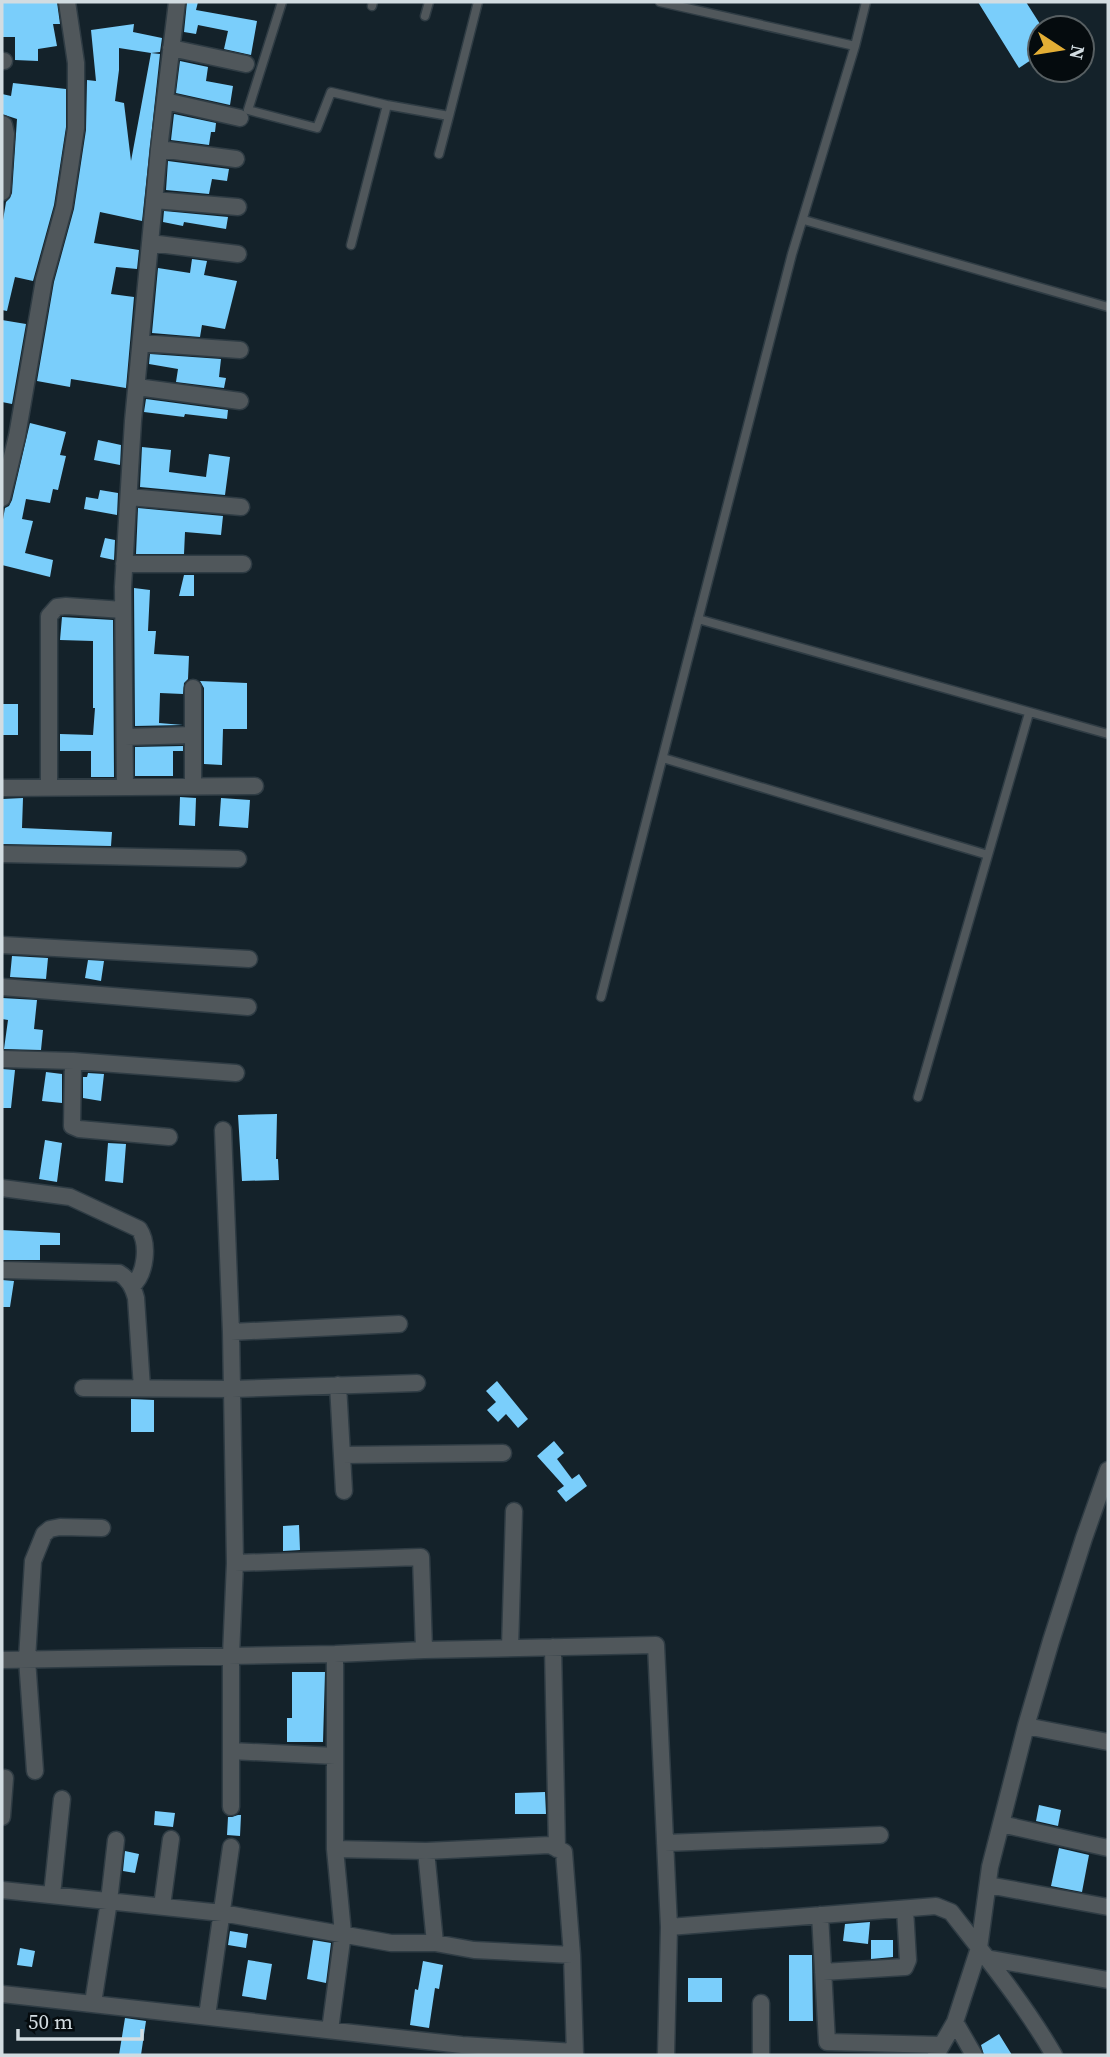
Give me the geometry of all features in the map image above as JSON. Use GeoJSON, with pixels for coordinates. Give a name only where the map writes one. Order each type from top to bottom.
{"type":"FeatureCollection","features":[{"type":"Feature","properties":{"kind":"street"},"geometry":{"type":"LineString","coordinates":[[2,498],[17,436],[44,280],[64,207],[76,128],[76,63],[67,2]]}},
{"type":"Feature","properties":{"kind":"street"},"geometry":{"type":"LineString","coordinates":[[125,787],[124,564],[154,200],[177,2]]}},
{"type":"Feature","properties":{"kind":"street"},"geometry":{"type":"LineString","coordinates":[[171,48],[246,64]]}},
{"type":"Feature","properties":{"kind":"street"},"geometry":{"type":"LineString","coordinates":[[166,102],[240,118]]}},
{"type":"Feature","properties":{"kind":"street"},"geometry":{"type":"LineString","coordinates":[[2,124],[6,134],[2,192]]}},
{"type":"Feature","properties":{"kind":"street"},"geometry":{"type":"LineString","coordinates":[[159,149],[236,159]]}},
{"type":"Feature","properties":{"kind":"street"},"geometry":{"type":"LineString","coordinates":[[154,200],[238,207]]}},
{"type":"Feature","properties":{"kind":"street"},"geometry":{"type":"LineString","coordinates":[[150,243],[238,254]]}},
{"type":"Feature","properties":{"kind":"street"},"geometry":{"type":"LineString","coordinates":[[141,343],[240,350]]}},
{"type":"Feature","properties":{"kind":"street"},"geometry":{"type":"LineString","coordinates":[[137,387],[240,401]]}},
{"type":"Feature","properties":{"kind":"street"},"geometry":{"type":"LineString","coordinates":[[129,498],[241,508]]}},
{"type":"Feature","properties":{"kind":"street"},"geometry":{"type":"LineString","coordinates":[[124,564],[243,564]]}},
{"type":"Feature","properties":{"kind":"street"},"geometry":{"type":"LineString","coordinates":[[49,787],[49,616],[57,607],[66,606],[123,610]]}},
{"type":"Feature","properties":{"kind":"street"},"geometry":{"type":"LineString","coordinates":[[193,688],[193,786]]}},
{"type":"Feature","properties":{"kind":"street"},"geometry":{"type":"LineString","coordinates":[[125,737],[193,735]]}},
{"type":"Feature","properties":{"kind":"street"},"geometry":{"type":"LineString","coordinates":[[2,788],[255,786]]}},
{"type":"Feature","properties":{"kind":"street"},"geometry":{"type":"LineString","coordinates":[[2,854],[238,859]]}},
{"type":"Feature","properties":{"kind":"street"},"geometry":{"type":"LineString","coordinates":[[2,945],[249,959]]}},
{"type":"Feature","properties":{"kind":"street"},"geometry":{"type":"LineString","coordinates":[[2,987],[248,1007]]}},
{"type":"Feature","properties":{"kind":"street"},"geometry":{"type":"LineString","coordinates":[[2,1059],[236,1073]]}},
{"type":"Feature","properties":{"kind":"street"},"geometry":{"type":"LineString","coordinates":[[72,1062],[72,1126],[79,1129],[169,1137]]}},
{"type":"Feature","properties":{"kind":"street"},"geometry":{"type":"LineString","coordinates":[[223,1130],[231,1332],[235,1563],[231,1655],[231,1807]]}},
{"type":"Feature","properties":{"kind":"street"},"geometry":{"type":"LineString","coordinates":[[2,1188],[70,1197],[139,1229],[144,1239],[143,1269],[138,1281],[132,1286]]}},
{"type":"Feature","properties":{"kind":"street"},"geometry":{"type":"LineString","coordinates":[[2,1270],[119,1273],[125,1277],[136,1297],[142,1388]]}},
{"type":"Feature","properties":{"kind":"street"},"geometry":{"type":"LineString","coordinates":[[231,1332],[399,1324]]}},
{"type":"Feature","properties":{"kind":"street"},"geometry":{"type":"LineString","coordinates":[[83,1388],[232,1389],[417,1383]]}},
{"type":"Feature","properties":{"kind":"street"},"geometry":{"type":"LineString","coordinates":[[338,1385],[344,1490]]}},
{"type":"Feature","properties":{"kind":"street"},"geometry":{"type":"LineString","coordinates":[[342,1455],[503,1453]]}},
{"type":"Feature","properties":{"kind":"street"},"geometry":{"type":"LineString","coordinates":[[820,1916],[827,2042],[939,2050],[955,2022],[982,1953],[990,1867],[1026,1727],[1051,1641],[1108,1470]]}},
{"type":"Feature","properties":{"kind":"street"},"geometry":{"type":"LineString","coordinates":[[510,1648],[514,1511]]}},
{"type":"Feature","properties":{"kind":"street"},"geometry":{"type":"LineString","coordinates":[[35,1771],[27,1659],[33,1561],[44,1534],[50,1529],[102,1528]]}},
{"type":"Feature","properties":{"kind":"street"},"geometry":{"type":"LineString","coordinates":[[235,1563],[421,1557],[424,1650]]}},
{"type":"Feature","properties":{"kind":"street"},"geometry":{"type":"LineString","coordinates":[[2,1660],[656,1645],[669,1927],[666,2055]]}},
{"type":"Feature","properties":{"kind":"street"},"geometry":{"type":"LineString","coordinates":[[553,1647],[557,1849]]}},
{"type":"Feature","properties":{"kind":"street"},"geometry":{"type":"LineString","coordinates":[[330,2030],[343,1933],[335,1849],[335,1654]]}},
{"type":"Feature","properties":{"kind":"street"},"geometry":{"type":"LineString","coordinates":[[1026,1727],[1108,1741]]}},
{"type":"Feature","properties":{"kind":"street"},"geometry":{"type":"LineString","coordinates":[[231,1751],[335,1756]]}},
{"type":"Feature","properties":{"kind":"street"},"geometry":{"type":"LineString","coordinates":[[2,1817],[5,1778]]}},
{"type":"Feature","properties":{"kind":"street"},"geometry":{"type":"LineString","coordinates":[[51,1895],[62,1799]]}},
{"type":"Feature","properties":{"kind":"street"},"geometry":{"type":"LineString","coordinates":[[1001,1824],[1108,1848]]}},
{"type":"Feature","properties":{"kind":"street"},"geometry":{"type":"LineString","coordinates":[[665,1843],[880,1835]]}},
{"type":"Feature","properties":{"kind":"street"},"geometry":{"type":"LineString","coordinates":[[162,1906],[171,1839]]}},
{"type":"Feature","properties":{"kind":"street"},"geometry":{"type":"LineString","coordinates":[[93,2003],[116,1840]]}},
{"type":"Feature","properties":{"kind":"street"},"geometry":{"type":"LineString","coordinates":[[2,1994],[463,2045],[575,2054],[572,1955],[564,1852],[550,1845],[426,1851],[335,1849]]}},
{"type":"Feature","properties":{"kind":"street"},"geometry":{"type":"LineString","coordinates":[[207,2016],[231,1847]]}},
{"type":"Feature","properties":{"kind":"street"},"geometry":{"type":"LineString","coordinates":[[426,1851],[435,1943]]}},
{"type":"Feature","properties":{"kind":"street"},"geometry":{"type":"LineString","coordinates":[[988,1885],[1108,1907]]}},
{"type":"Feature","properties":{"kind":"street"},"geometry":{"type":"LineString","coordinates":[[2,1890],[222,1913],[391,1943],[435,1943],[474,1950],[572,1955]]}},
{"type":"Feature","properties":{"kind":"street"},"geometry":{"type":"LineString","coordinates":[[669,1927],[936,1906],[951,1912],[1037,2025],[1055,2055]]}},
{"type":"Feature","properties":{"kind":"street"},"geometry":{"type":"LineString","coordinates":[[823,1972],[905,1967],[908,1960],[905,1909]]}},
{"type":"Feature","properties":{"kind":"street"},"geometry":{"type":"LineString","coordinates":[[982,1953],[1108,1980]]}},
{"type":"Feature","properties":{"kind":"street"},"geometry":{"type":"LineString","coordinates":[[761,2003],[761,2055]]}},
{"type":"Feature","properties":{"kind":"street"},"geometry":{"type":"LineString","coordinates":[[955,2022],[974,2055]]}},
{"type":"Feature","properties":{"kind":"lane"},"geometry":{"type":"LineString","coordinates":[[282,2],[248,110],[317,128],[331,92],[449,116]]}},
{"type":"Feature","properties":{"kind":"lane"},"geometry":{"type":"LineString","coordinates":[[425,16],[429,2]]}},
{"type":"Feature","properties":{"kind":"lane"},"geometry":{"type":"LineString","coordinates":[[439,154],[478,2]]}},
{"type":"Feature","properties":{"kind":"lane"},"geometry":{"type":"LineString","coordinates":[[660,2],[855,47]]}},
{"type":"Feature","properties":{"kind":"lane"},"geometry":{"type":"LineString","coordinates":[[601,997],[792,254],[855,47],[866,2]]}},
{"type":"Feature","properties":{"kind":"lane"},"geometry":{"type":"LineString","coordinates":[[351,245],[387,105]]}},
{"type":"Feature","properties":{"kind":"lane"},"geometry":{"type":"LineString","coordinates":[[804,220],[1108,307]]}},
{"type":"Feature","properties":{"kind":"lane"},"geometry":{"type":"LineString","coordinates":[[698,619],[1108,734]]}},
{"type":"Feature","properties":{"kind":"lane"},"geometry":{"type":"LineString","coordinates":[[918,1097],[1029,713]]}},
{"type":"Feature","properties":{"kind":"lane"},"geometry":{"type":"LineString","coordinates":[[663,758],[988,855]]}},
{"type":"Feature","properties":{"kind":"building"},"geometry":{"type":"Polygon","coordinates":[[[2,2],[57,2],[60,24],[53,24],[57,46],[38,49],[38,61],[15,60],[15,37],[2,37],[2,2]]]}},
{"type":"Feature","properties":{"kind":"building"},"geometry":{"type":"Polygon","coordinates":[[[187,2],[198,2],[196,10],[257,21],[251,55],[224,49],[228,31],[198,25],[196,34],[184,32],[187,2]]]}},
{"type":"Feature","properties":{"kind":"building"},"geometry":{"type":"Polygon","coordinates":[[[978,2],[1026,2],[1034,14],[1026,14],[1026,63],[1019,68],[978,2]]]}},
{"type":"Feature","properties":{"kind":"building"},"geometry":{"type":"Polygon","coordinates":[[[134,24],[133,32],[162,38],[160,52],[151,53],[160,54],[142,221],[100,212],[94,243],[139,250],[137,269],[116,267],[111,294],[134,297],[126,388],[71,379],[70,387],[37,381],[54,282],[74,209],[86,130],[87,80],[96,81],[91,30],[134,24]],[[119,48],[115,101],[124,103],[131,161],[151,53],[119,48]]]}},
{"type":"Feature","properties":{"kind":"building"},"geometry":{"type":"Polygon","coordinates":[[[180,61],[208,67],[206,81],[233,86],[230,105],[176,93],[180,61]]]}},
{"type":"Feature","properties":{"kind":"building"},"geometry":{"type":"Polygon","coordinates":[[[13,83],[66,89],[66,127],[54,205],[33,281],[15,277],[7,311],[2,310],[2,226],[6,202],[12,193],[17,119],[2,114],[2,94],[11,96],[13,83]]]}},
{"type":"Feature","properties":{"kind":"building"},"geometry":{"type":"Polygon","coordinates":[[[174,114],[216,123],[209,145],[171,140],[174,114]]]}},
{"type":"Feature","properties":{"kind":"building"},"geometry":{"type":"Polygon","coordinates":[[[168,161],[229,169],[227,181],[212,179],[209,194],[166,190],[168,161]]]}},
{"type":"Feature","properties":{"kind":"building"},"geometry":{"type":"Polygon","coordinates":[[[164,211],[228,217],[226,229],[184,222],[183,226],[163,222],[164,211]]]}},
{"type":"Feature","properties":{"kind":"building"},"geometry":{"type":"Polygon","coordinates":[[[192,259],[207,261],[204,275],[237,281],[225,329],[202,325],[200,337],[152,333],[158,268],[190,273],[192,259]]]}},
{"type":"Feature","properties":{"kind":"building"},"geometry":{"type":"Polygon","coordinates":[[[2,320],[26,324],[12,404],[2,402],[2,320]]]}},
{"type":"Feature","properties":{"kind":"building"},"geometry":{"type":"Polygon","coordinates":[[[150,354],[221,359],[219,377],[226,378],[224,388],[176,382],[178,369],[149,364],[150,354]]]}},
{"type":"Feature","properties":{"kind":"building"},"geometry":{"type":"Polygon","coordinates":[[[146,399],[228,410],[227,419],[144,412],[146,399]]]}},
{"type":"Feature","properties":{"kind":"building"},"geometry":{"type":"Polygon","coordinates":[[[30,423],[66,432],[60,455],[66,456],[58,490],[53,489],[50,503],[26,499],[22,519],[33,521],[25,553],[53,560],[50,577],[2,565],[2,525],[5,508],[12,500],[30,423]]]}},
{"type":"Feature","properties":{"kind":"building"},"geometry":{"type":"Polygon","coordinates":[[[98,440],[121,445],[120,465],[94,460],[98,440]]]}},
{"type":"Feature","properties":{"kind":"building"},"geometry":{"type":"Polygon","coordinates":[[[142,447],[171,450],[169,472],[206,477],[209,454],[230,457],[225,495],[140,487],[142,447]]]}},
{"type":"Feature","properties":{"kind":"building"},"geometry":{"type":"Polygon","coordinates":[[[100,490],[118,493],[117,515],[84,509],[86,497],[98,499],[100,490]]]}},
{"type":"Feature","properties":{"kind":"building"},"geometry":{"type":"Polygon","coordinates":[[[138,508],[223,516],[221,535],[185,532],[184,554],[136,554],[138,508]]]}},
{"type":"Feature","properties":{"kind":"building"},"geometry":{"type":"Polygon","coordinates":[[[105,538],[115,540],[114,560],[100,557],[105,538]]]}},
{"type":"Feature","properties":{"kind":"building"},"geometry":{"type":"Polygon","coordinates":[[[184,575],[194,575],[194,596],[179,596],[184,575]]]}},
{"type":"Feature","properties":{"kind":"building"},"geometry":{"type":"Polygon","coordinates":[[[134,588],[150,590],[148,631],[156,631],[154,654],[189,656],[188,679],[184,683],[183,694],[160,693],[159,723],[183,725],[135,726],[134,588]]]}},
{"type":"Feature","properties":{"kind":"building"},"geometry":{"type":"Polygon","coordinates":[[[62,617],[113,620],[114,777],[91,777],[91,751],[60,751],[60,734],[93,735],[95,708],[93,641],[60,640],[62,617]]]}},
{"type":"Feature","properties":{"kind":"building"},"geometry":{"type":"Polygon","coordinates":[[[200,681],[247,683],[247,729],[223,729],[222,765],[204,764],[204,688],[200,681]]]}},
{"type":"Feature","properties":{"kind":"building"},"geometry":{"type":"Polygon","coordinates":[[[2,704],[18,704],[18,735],[2,735],[2,704]]]}},
{"type":"Feature","properties":{"kind":"building"},"geometry":{"type":"Polygon","coordinates":[[[183,746],[183,751],[173,751],[173,776],[135,776],[135,747],[183,746]]]}},
{"type":"Feature","properties":{"kind":"building"},"geometry":{"type":"Polygon","coordinates":[[[180,797],[196,798],[195,826],[179,825],[180,797]]]}},
{"type":"Feature","properties":{"kind":"building"},"geometry":{"type":"Polygon","coordinates":[[[23,798],[22,828],[112,832],[111,846],[2,844],[2,799],[23,798]]]}},
{"type":"Feature","properties":{"kind":"building"},"geometry":{"type":"Polygon","coordinates":[[[221,798],[250,800],[248,828],[219,826],[221,798]]]}},
{"type":"Feature","properties":{"kind":"building"},"geometry":{"type":"Polygon","coordinates":[[[12,956],[48,958],[46,979],[10,977],[12,956]]]}},
{"type":"Feature","properties":{"kind":"building"},"geometry":{"type":"Polygon","coordinates":[[[88,960],[104,961],[101,981],[85,978],[88,960]]]}},
{"type":"Feature","properties":{"kind":"building"},"geometry":{"type":"Polygon","coordinates":[[[2,998],[37,1000],[34,1029],[43,1030],[41,1050],[4,1049],[8,1020],[2,1019],[2,998]]]}},
{"type":"Feature","properties":{"kind":"building"},"geometry":{"type":"Polygon","coordinates":[[[2,1069],[15,1070],[11,1108],[2,1108],[2,1069]]]}},
{"type":"Feature","properties":{"kind":"building"},"geometry":{"type":"Polygon","coordinates":[[[46,1072],[62,1074],[62,1103],[42,1101],[46,1072]]]}},
{"type":"Feature","properties":{"kind":"building"},"geometry":{"type":"Polygon","coordinates":[[[88,1073],[104,1074],[101,1101],[83,1098],[83,1077],[87,1077],[88,1073]]]}},
{"type":"Feature","properties":{"kind":"building"},"geometry":{"type":"Polygon","coordinates":[[[277,1114],[276,1159],[279,1180],[242,1181],[238,1115],[277,1114]]]}},
{"type":"Feature","properties":{"kind":"building"},"geometry":{"type":"Polygon","coordinates":[[[45,1140],[62,1143],[57,1182],[39,1179],[45,1140]]]}},
{"type":"Feature","properties":{"kind":"building"},"geometry":{"type":"Polygon","coordinates":[[[108,1143],[126,1144],[123,1183],[105,1181],[108,1143]]]}},
{"type":"Feature","properties":{"kind":"building"},"geometry":{"type":"Polygon","coordinates":[[[2,1230],[60,1233],[60,1245],[40,1245],[40,1260],[2,1260],[2,1230]]]}},
{"type":"Feature","properties":{"kind":"building"},"geometry":{"type":"Polygon","coordinates":[[[2,1280],[14,1281],[10,1307],[2,1307],[2,1280]]]}},
{"type":"Feature","properties":{"kind":"building"},"geometry":{"type":"Polygon","coordinates":[[[497,1381],[528,1419],[518,1428],[506,1414],[498,1422],[487,1410],[496,1402],[486,1391],[497,1381]]]}},
{"type":"Feature","properties":{"kind":"building"},"geometry":{"type":"Polygon","coordinates":[[[131,1399],[154,1400],[154,1432],[131,1432],[131,1399]]]}},
{"type":"Feature","properties":{"kind":"building"},"geometry":{"type":"Polygon","coordinates":[[[554,1441],[564,1453],[557,1459],[572,1479],[579,1474],[587,1486],[566,1502],[557,1491],[564,1486],[537,1456],[554,1441]]]}},
{"type":"Feature","properties":{"kind":"building"},"geometry":{"type":"Polygon","coordinates":[[[299,1525],[300,1550],[283,1551],[283,1526],[299,1525]]]}},
{"type":"Feature","properties":{"kind":"building"},"geometry":{"type":"Polygon","coordinates":[[[292,1672],[325,1672],[323,1742],[287,1742],[287,1718],[292,1718],[292,1672]]]}},
{"type":"Feature","properties":{"kind":"building"},"geometry":{"type":"Polygon","coordinates":[[[545,1792],[546,1814],[515,1814],[515,1793],[545,1792]]]}},
{"type":"Feature","properties":{"kind":"building"},"geometry":{"type":"Polygon","coordinates":[[[1039,1805],[1061,1810],[1058,1826],[1036,1821],[1039,1805]]]}},
{"type":"Feature","properties":{"kind":"building"},"geometry":{"type":"Polygon","coordinates":[[[155,1811],[175,1813],[173,1827],[154,1825],[155,1811]]]}},
{"type":"Feature","properties":{"kind":"building"},"geometry":{"type":"Polygon","coordinates":[[[241,1815],[240,1836],[227,1835],[228,1817],[241,1815]]]}},
{"type":"Feature","properties":{"kind":"building"},"geometry":{"type":"Polygon","coordinates":[[[1059,1848],[1089,1855],[1082,1892],[1051,1886],[1059,1848]]]}},
{"type":"Feature","properties":{"kind":"building"},"geometry":{"type":"Polygon","coordinates":[[[125,1851],[139,1854],[135,1873],[123,1871],[125,1851]]]}},
{"type":"Feature","properties":{"kind":"building"},"geometry":{"type":"Polygon","coordinates":[[[870,1922],[868,1944],[843,1941],[845,1924],[870,1922]]]}},
{"type":"Feature","properties":{"kind":"building"},"geometry":{"type":"Polygon","coordinates":[[[230,1931],[248,1934],[246,1948],[228,1945],[230,1931]]]}},
{"type":"Feature","properties":{"kind":"building"},"geometry":{"type":"Polygon","coordinates":[[[313,1940],[331,1943],[326,1983],[307,1979],[313,1940]]]}},
{"type":"Feature","properties":{"kind":"building"},"geometry":{"type":"Polygon","coordinates":[[[871,1940],[893,1940],[893,1957],[871,1959],[871,1940]]]}},
{"type":"Feature","properties":{"kind":"building"},"geometry":{"type":"Polygon","coordinates":[[[20,1948],[35,1951],[32,1967],[17,1965],[20,1948]]]}},
{"type":"Feature","properties":{"kind":"building"},"geometry":{"type":"Polygon","coordinates":[[[789,1955],[812,1955],[813,2021],[789,2021],[789,1955]]]}},
{"type":"Feature","properties":{"kind":"building"},"geometry":{"type":"Polygon","coordinates":[[[248,1960],[272,1964],[266,2000],[242,1996],[248,1960]]]}},
{"type":"Feature","properties":{"kind":"building"},"geometry":{"type":"Polygon","coordinates":[[[423,1961],[443,1965],[439,1989],[435,1988],[429,2028],[410,2025],[415,1989],[418,1990],[423,1961]]]}},
{"type":"Feature","properties":{"kind":"building"},"geometry":{"type":"Polygon","coordinates":[[[688,1978],[722,1978],[722,2002],[688,2002],[688,1978]]]}},
{"type":"Feature","properties":{"kind":"building"},"geometry":{"type":"Polygon","coordinates":[[[125,2018],[146,2021],[141,2055],[119,2055],[125,2018]]]}},
{"type":"Feature","properties":{"kind":"building"},"geometry":{"type":"Polygon","coordinates":[[[999,2034],[1012,2055],[984,2055],[981,2045],[999,2034]]]}}]}
